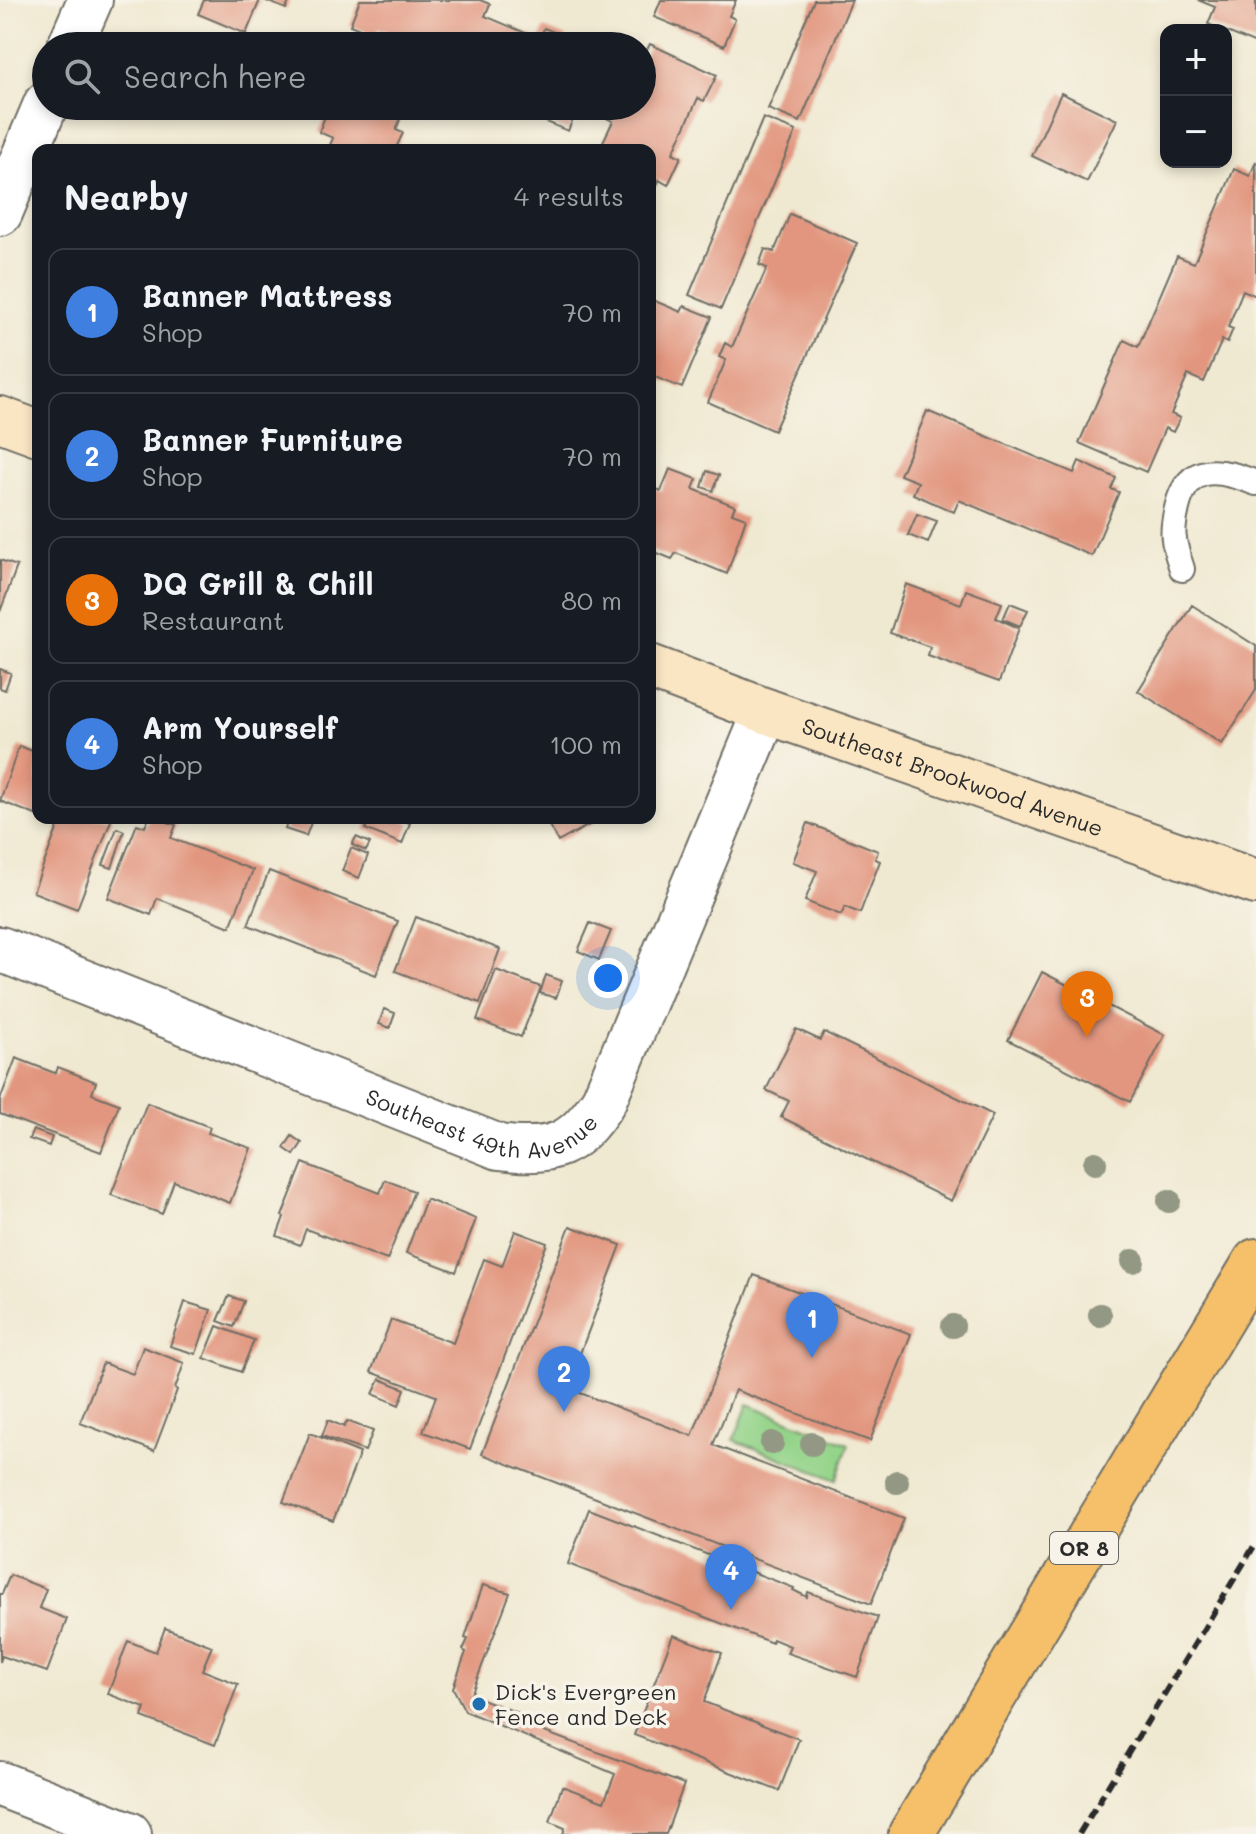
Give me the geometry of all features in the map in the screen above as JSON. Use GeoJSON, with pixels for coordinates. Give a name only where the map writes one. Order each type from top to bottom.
{"type":"FeatureCollection","features":[{"type":"Feature","properties":{"kind":"main road"},"geometry":{"type":"LineString","coordinates":[[0,419],[32,431]]}},
{"type":"Feature","properties":{"kind":"main road","name":"Southeast Brookwood Avenue"},"geometry":{"type":"LineString","coordinates":[[656,669],[766,711],[1256,882]]}},
{"type":"Feature","properties":{"kind":"main road","name":"OR 8"},"geometry":{"type":"LineString","coordinates":[[911,1834],[1256,1261]]}},
{"type":"Feature","properties":{"kind":"street"},"geometry":{"type":"LineString","coordinates":[[76,32],[90,0]]}},
{"type":"Feature","properties":{"kind":"street"},"geometry":{"type":"LineString","coordinates":[[0,213],[39,120]]}},
{"type":"Feature","properties":{"kind":"street","name":"Southeast 49th Avenue"},"geometry":{"type":"LineString","coordinates":[[0,949],[499,1147],[529,1151],[559,1145],[588,1125],[604,1100],[766,711]]}},
{"type":"Feature","properties":{"kind":"street"},"geometry":{"type":"LineString","coordinates":[[0,1784],[129,1834]]}},
{"type":"Feature","properties":{"kind":"lane"},"geometry":{"type":"LineString","coordinates":[[1182,569],[1173,536],[1181,494],[1188,481],[1205,472],[1230,473],[1256,483]]}},
{"type":"Feature","properties":{"kind":"green space"},"geometry":{"type":"Polygon","coordinates":[[[748,1404],[849,1444],[836,1480],[734,1440],[748,1404]]]}},
{"type":"Feature","properties":{"kind":"building"},"geometry":{"type":"Polygon","coordinates":[[[204,0],[260,0],[247,32],[198,14],[204,0]]]}},
{"type":"Feature","properties":{"kind":"building"},"geometry":{"type":"Polygon","coordinates":[[[264,0],[290,0],[286,9],[264,0]]]}},
{"type":"Feature","properties":{"kind":"building"},"geometry":{"type":"Polygon","coordinates":[[[360,0],[480,0],[490,4],[485,16],[523,32],[388,32],[379,28],[378,32],[367,32],[350,25],[360,0]]]}},
{"type":"Feature","properties":{"kind":"building"},"geometry":{"type":"Polygon","coordinates":[[[661,0],[736,0],[729,16],[735,19],[724,46],[654,17],[661,0]]]}},
{"type":"Feature","properties":{"kind":"building"},"geometry":{"type":"Polygon","coordinates":[[[814,0],[852,0],[800,122],[768,109],[814,0]]]}},
{"type":"Feature","properties":{"kind":"building"},"geometry":{"type":"Polygon","coordinates":[[[1198,0],[1256,0],[1256,44],[1232,34],[1232,24],[1208,24],[1215,7],[1198,0]]]}},
{"type":"Feature","properties":{"kind":"building"},"geometry":{"type":"Polygon","coordinates":[[[656,47],[717,75],[704,101],[698,98],[673,153],[681,157],[668,185],[659,180],[656,185],[656,144],[602,144],[613,121],[611,120],[656,120],[656,47]]]}},
{"type":"Feature","properties":{"kind":"building"},"geometry":{"type":"Polygon","coordinates":[[[1061,93],[1117,120],[1087,182],[1032,156],[1061,93]]]}},
{"type":"Feature","properties":{"kind":"building"},"geometry":{"type":"Polygon","coordinates":[[[763,118],[796,131],[721,309],[689,295],[763,118]]]}},
{"type":"Feature","properties":{"kind":"building"},"geometry":{"type":"Polygon","coordinates":[[[324,120],[400,120],[396,130],[403,133],[398,144],[330,144],[333,138],[319,132],[324,120]]]}},
{"type":"Feature","properties":{"kind":"building"},"geometry":{"type":"Polygon","coordinates":[[[541,120],[572,120],[568,131],[541,120]]]}},
{"type":"Feature","properties":{"kind":"building"},"geometry":{"type":"Polygon","coordinates":[[[1256,161],[1256,296],[1243,290],[1228,327],[1233,329],[1227,343],[1222,340],[1204,382],[1188,375],[1171,414],[1180,418],[1173,432],[1165,428],[1146,472],[1079,443],[1124,340],[1138,347],[1177,256],[1194,263],[1234,169],[1250,176],[1256,161]]]}},
{"type":"Feature","properties":{"kind":"building"},"geometry":{"type":"Polygon","coordinates":[[[790,214],[857,243],[774,431],[708,402],[726,360],[719,357],[725,343],[732,347],[767,268],[759,265],[765,249],[774,252],[790,214]]]}},
{"type":"Feature","properties":{"kind":"building"},"geometry":{"type":"Polygon","coordinates":[[[656,302],[681,312],[684,306],[712,317],[682,388],[656,377],[656,302]]]}},
{"type":"Feature","properties":{"kind":"building"},"geometry":{"type":"Polygon","coordinates":[[[927,411],[1074,473],[1079,461],[1116,478],[1111,489],[1119,492],[1092,556],[959,500],[954,512],[913,494],[918,482],[900,475],[927,411]]]}},
{"type":"Feature","properties":{"kind":"building"},"geometry":{"type":"Polygon","coordinates":[[[670,469],[697,479],[693,489],[735,506],[732,513],[746,518],[727,574],[676,553],[672,559],[656,552],[656,489],[661,491],[670,469]]]}},
{"type":"Feature","properties":{"kind":"building"},"geometry":{"type":"Polygon","coordinates":[[[707,471],[719,475],[713,491],[702,487],[707,471]]]}},
{"type":"Feature","properties":{"kind":"building"},"geometry":{"type":"Polygon","coordinates":[[[917,514],[937,521],[928,543],[908,535],[917,514]]]}},
{"type":"Feature","properties":{"kind":"building"},"geometry":{"type":"Polygon","coordinates":[[[0,560],[17,566],[0,612],[0,560]]]}},
{"type":"Feature","properties":{"kind":"building"},"geometry":{"type":"Polygon","coordinates":[[[906,584],[961,604],[966,590],[1002,603],[996,618],[1019,628],[999,682],[928,656],[930,647],[890,633],[906,584]]]}},
{"type":"Feature","properties":{"kind":"building"},"geometry":{"type":"Polygon","coordinates":[[[1010,603],[1028,610],[1020,626],[1003,619],[1010,603]]]}},
{"type":"Feature","properties":{"kind":"building"},"geometry":{"type":"Polygon","coordinates":[[[1192,605],[1256,646],[1256,690],[1222,744],[1138,691],[1192,605]]]}},
{"type":"Feature","properties":{"kind":"building"},"geometry":{"type":"Polygon","coordinates":[[[0,669],[11,673],[5,690],[0,688],[0,669]]]}},
{"type":"Feature","properties":{"kind":"building"},"geometry":{"type":"Polygon","coordinates":[[[19,746],[32,751],[32,814],[0,801],[19,746]]]}},
{"type":"Feature","properties":{"kind":"building"},"geometry":{"type":"Polygon","coordinates":[[[808,823],[878,851],[875,859],[880,861],[860,913],[845,907],[841,915],[805,901],[817,871],[793,862],[808,823]]]}},
{"type":"Feature","properties":{"kind":"building"},"geometry":{"type":"Polygon","coordinates":[[[59,824],[110,824],[77,909],[33,892],[59,824]]]}},
{"type":"Feature","properties":{"kind":"building"},"geometry":{"type":"Polygon","coordinates":[[[137,824],[145,827],[146,824],[176,825],[171,838],[253,870],[230,927],[157,898],[151,915],[108,898],[137,824]]]}},
{"type":"Feature","properties":{"kind":"building"},"geometry":{"type":"Polygon","coordinates":[[[286,824],[310,824],[306,836],[285,829],[286,824]]]}},
{"type":"Feature","properties":{"kind":"building"},"geometry":{"type":"Polygon","coordinates":[[[367,824],[410,824],[402,844],[365,829],[367,824]]]}},
{"type":"Feature","properties":{"kind":"building"},"geometry":{"type":"Polygon","coordinates":[[[548,824],[591,824],[558,842],[548,824]]]}},
{"type":"Feature","properties":{"kind":"building"},"geometry":{"type":"Polygon","coordinates":[[[117,828],[124,831],[112,868],[103,865],[117,828]]]}},
{"type":"Feature","properties":{"kind":"building"},"geometry":{"type":"Polygon","coordinates":[[[356,837],[370,843],[366,851],[352,845],[356,837]]]}},
{"type":"Feature","properties":{"kind":"building"},"geometry":{"type":"Polygon","coordinates":[[[351,848],[368,855],[359,878],[342,871],[351,848]]]}},
{"type":"Feature","properties":{"kind":"building"},"geometry":{"type":"Polygon","coordinates":[[[269,871],[398,921],[376,975],[248,925],[269,871]]]}},
{"type":"Feature","properties":{"kind":"building"},"geometry":{"type":"Polygon","coordinates":[[[416,917],[500,949],[480,1003],[395,971],[416,917]]]}},
{"type":"Feature","properties":{"kind":"building"},"geometry":{"type":"Polygon","coordinates":[[[590,923],[611,931],[599,960],[578,951],[590,923]]]}},
{"type":"Feature","properties":{"kind":"building"},"geometry":{"type":"Polygon","coordinates":[[[496,970],[541,987],[521,1037],[477,1020],[496,970]]]}},
{"type":"Feature","properties":{"kind":"building"},"geometry":{"type":"Polygon","coordinates":[[[1042,972],[1165,1035],[1130,1102],[1008,1040],[1042,972]]]}},
{"type":"Feature","properties":{"kind":"building"},"geometry":{"type":"Polygon","coordinates":[[[546,975],[562,981],[556,998],[540,993],[546,975]]]}},
{"type":"Feature","properties":{"kind":"building"},"geometry":{"type":"Polygon","coordinates":[[[384,1009],[395,1013],[390,1028],[379,1024],[384,1009]]]}},
{"type":"Feature","properties":{"kind":"building"},"geometry":{"type":"Polygon","coordinates":[[[796,1029],[820,1040],[824,1032],[993,1115],[951,1201],[781,1117],[789,1101],[766,1090],[796,1029]]]}},
{"type":"Feature","properties":{"kind":"building"},"geometry":{"type":"Polygon","coordinates":[[[16,1058],[56,1073],[58,1067],[96,1082],[92,1094],[119,1104],[101,1152],[0,1114],[0,1100],[16,1058]]]}},
{"type":"Feature","properties":{"kind":"building"},"geometry":{"type":"Polygon","coordinates":[[[147,1103],[210,1127],[208,1133],[251,1148],[230,1203],[174,1181],[162,1214],[111,1195],[147,1103]]]}},
{"type":"Feature","properties":{"kind":"building"},"geometry":{"type":"Polygon","coordinates":[[[33,1130],[52,1137],[49,1146],[29,1139],[33,1130]]]}},
{"type":"Feature","properties":{"kind":"building"},"geometry":{"type":"Polygon","coordinates":[[[292,1136],[302,1143],[294,1155],[284,1148],[292,1136]]]}},
{"type":"Feature","properties":{"kind":"building"},"geometry":{"type":"Polygon","coordinates":[[[303,1163],[380,1193],[385,1180],[414,1191],[387,1260],[306,1229],[300,1245],[277,1236],[303,1163]]]}},
{"type":"Feature","properties":{"kind":"building"},"geometry":{"type":"Polygon","coordinates":[[[426,1199],[476,1219],[456,1272],[406,1253],[426,1199]]]}},
{"type":"Feature","properties":{"kind":"building"},"geometry":{"type":"Polygon","coordinates":[[[570,1226],[621,1245],[567,1388],[692,1436],[754,1275],[911,1334],[870,1441],[735,1390],[713,1445],[904,1518],[871,1604],[482,1454],[570,1226]]]}},
{"type":"Feature","properties":{"kind":"building"},"geometry":{"type":"Polygon","coordinates":[[[515,1231],[547,1243],[470,1449],[423,1432],[436,1396],[371,1372],[391,1320],[453,1343],[484,1259],[502,1266],[515,1231]]]}},
{"type":"Feature","properties":{"kind":"building"},"geometry":{"type":"Polygon","coordinates":[[[229,1296],[244,1301],[234,1327],[218,1321],[229,1296]]]}},
{"type":"Feature","properties":{"kind":"building"},"geometry":{"type":"Polygon","coordinates":[[[185,1302],[211,1310],[196,1354],[170,1346],[185,1302]]]}},
{"type":"Feature","properties":{"kind":"building"},"geometry":{"type":"Polygon","coordinates":[[[217,1326],[254,1340],[241,1372],[204,1358],[217,1326]]]}},
{"type":"Feature","properties":{"kind":"building"},"geometry":{"type":"Polygon","coordinates":[[[143,1347],[184,1363],[154,1451],[80,1423],[103,1363],[133,1374],[143,1347]]]}},
{"type":"Feature","properties":{"kind":"building"},"geometry":{"type":"Polygon","coordinates":[[[380,1379],[405,1389],[399,1405],[373,1394],[380,1379]]]}},
{"type":"Feature","properties":{"kind":"building"},"geometry":{"type":"Polygon","coordinates":[[[328,1420],[344,1427],[347,1421],[373,1431],[365,1451],[322,1436],[328,1420]]]}},
{"type":"Feature","properties":{"kind":"building"},"geometry":{"type":"Polygon","coordinates":[[[310,1433],[360,1453],[333,1521],[283,1502],[310,1433]]]}},
{"type":"Feature","properties":{"kind":"building"},"geometry":{"type":"Polygon","coordinates":[[[589,1509],[794,1588],[807,1597],[808,1592],[878,1617],[857,1677],[787,1653],[790,1646],[773,1639],[772,1643],[568,1564],[589,1509]]]}},
{"type":"Feature","properties":{"kind":"building"},"geometry":{"type":"Polygon","coordinates":[[[10,1575],[46,1589],[39,1608],[67,1619],[47,1672],[2,1656],[0,1662],[0,1594],[10,1575]]]}},
{"type":"Feature","properties":{"kind":"building","name":"Dick's Evergreen Fence and Deck"},"geometry":{"type":"Polygon","coordinates":[[[483,1585],[510,1593],[471,1695],[547,1724],[544,1732],[684,1784],[666,1834],[563,1834],[565,1828],[550,1822],[562,1786],[604,1802],[615,1774],[465,1711],[453,1688],[466,1652],[463,1650],[468,1639],[465,1638],[483,1585]]]}},
{"type":"Feature","properties":{"kind":"building"},"geometry":{"type":"Polygon","coordinates":[[[165,1628],[212,1646],[202,1670],[238,1684],[215,1745],[142,1717],[145,1708],[108,1694],[128,1641],[156,1652],[165,1628]]]}},
{"type":"Feature","properties":{"kind":"building"},"geometry":{"type":"Polygon","coordinates":[[[673,1635],[722,1653],[704,1702],[799,1739],[779,1791],[634,1735],[673,1635]]]}},
{"type":"Feature","properties":{"kind":"railway"},"geometry":{"type":"LineString","coordinates":[[1079,1834],[1256,1543]]}},
{"type":"Feature","properties":{"kind":"place","name":"DQ Grill & Chill"},"geometry":{"type":"Point","coordinates":[1087,1037]}},
{"type":"Feature","properties":{"kind":"place","name":"Banner Mattress"},"geometry":{"type":"Point","coordinates":[812,1358]}},
{"type":"Feature","properties":{"kind":"place","name":"Banner Furniture"},"geometry":{"type":"Point","coordinates":[564,1412]}},
{"type":"Feature","properties":{"kind":"place","name":"Arm Yourself"},"geometry":{"type":"Point","coordinates":[731,1610]}},
{"type":"Feature","properties":{"kind":"place","name":"Dick's Evergreen Fence and Deck"},"geometry":{"type":"Point","coordinates":[479,1704]}}]}
